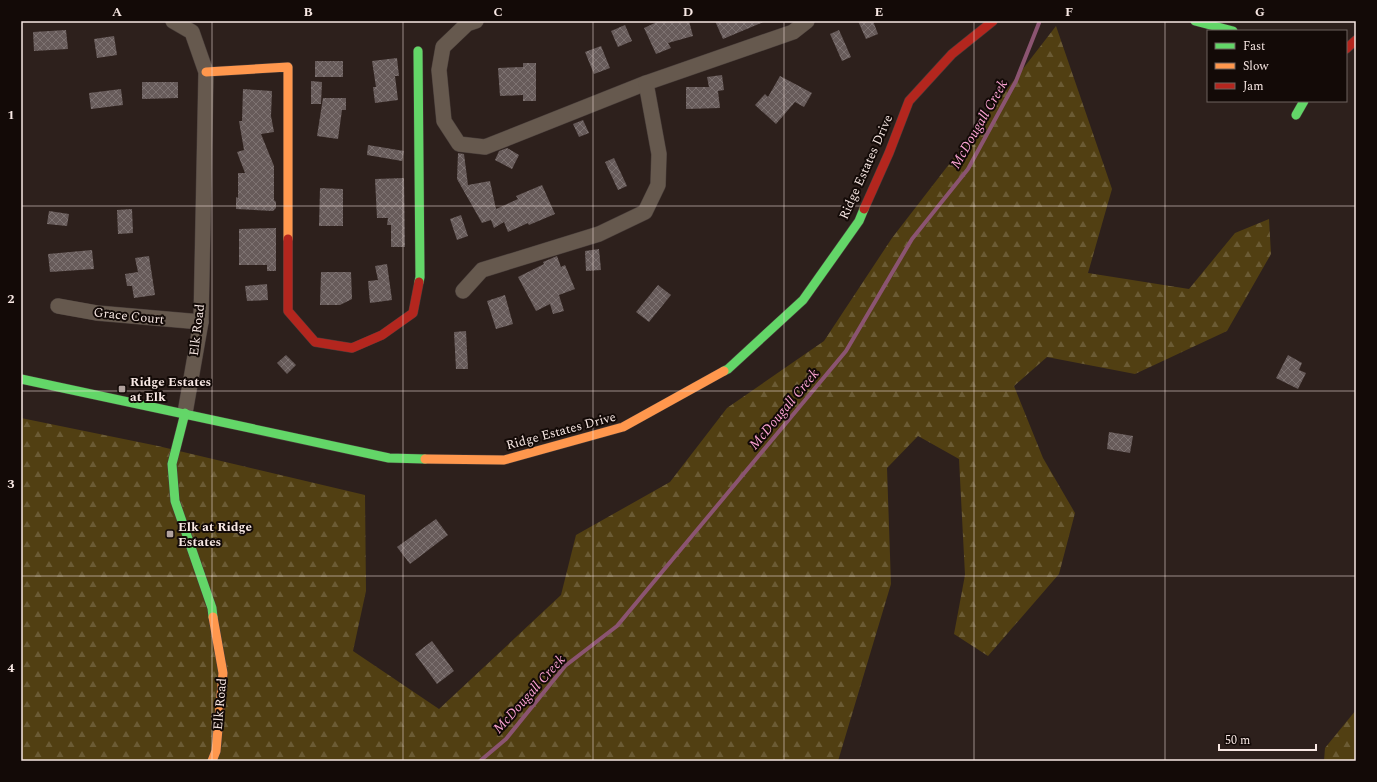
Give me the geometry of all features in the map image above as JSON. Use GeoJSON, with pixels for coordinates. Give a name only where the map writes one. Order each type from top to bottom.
{"type":"FeatureCollection","features":[{"type":"Feature","properties":{"kind":"street","name":"Elk Road"},"geometry":{"type":"LineString","coordinates":[[173,21],[192,32],[206,72],[201,322],[185,413],[172,464],[175,501],[212,608],[224,673],[216,751],[212,761]]}},
{"type":"Feature","properties":{"kind":"street"},"geometry":{"type":"LineString","coordinates":[[476,21],[468,24],[443,47],[440,70],[444,121],[459,144],[485,147],[646,83],[793,32],[807,21]]}},
{"type":"Feature","properties":{"kind":"street","name":"Ridge Estates Drive"},"geometry":{"type":"LineString","coordinates":[[21,378],[389,458],[504,460],[623,427],[728,370],[803,300],[859,221],[890,153],[909,101],[952,54],[992,21]]}},
{"type":"Feature","properties":{"kind":"street"},"geometry":{"type":"LineString","coordinates":[[1195,21],[1229,30]]}},
{"type":"Feature","properties":{"kind":"street"},"geometry":{"type":"LineString","coordinates":[[1347,47],[1354,35]]}},
{"type":"Feature","properties":{"kind":"street"},"geometry":{"type":"LineString","coordinates":[[206,72],[288,67],[288,311],[315,342],[352,348],[382,335],[413,313],[420,277],[418,51]]}},
{"type":"Feature","properties":{"kind":"street"},"geometry":{"type":"LineString","coordinates":[[464,291],[482,270],[599,234],[644,212],[658,185],[658,154],[646,83]]}},
{"type":"Feature","properties":{"kind":"street"},"geometry":{"type":"LineString","coordinates":[[1292,102],[1296,115],[1303,102]]}},
{"type":"Feature","properties":{"kind":"street","name":"Grace Court"},"geometry":{"type":"LineString","coordinates":[[58,306],[97,313],[201,322]]}},
{"type":"Feature","properties":{"kind":"green space"},"geometry":{"type":"Polygon","coordinates":[[[1056,26],[1112,189],[1088,273],[1189,289],[1235,233],[1269,219],[1271,254],[1227,331],[1135,374],[1047,357],[1014,386],[1043,458],[1075,513],[1059,574],[988,656],[954,634],[965,575],[959,459],[918,436],[887,468],[891,584],[838,761],[21,761],[21,418],[158,446],[365,495],[366,591],[353,651],[439,709],[561,595],[576,535],[670,482],[727,408],[824,341],[892,238],[1056,26]]]}},
{"type":"Feature","properties":{"kind":"green space"},"geometry":{"type":"Polygon","coordinates":[[[1356,710],[1356,761],[1324,761],[1325,748],[1356,710]]]}},
{"type":"Feature","properties":{"kind":"building"},"geometry":{"type":"Polygon","coordinates":[[[659,21],[689,21],[693,36],[668,43],[671,48],[656,54],[644,28],[659,21]]]}},
{"type":"Feature","properties":{"kind":"building"},"geometry":{"type":"Polygon","coordinates":[[[715,21],[766,21],[723,39],[715,21]]]}},
{"type":"Feature","properties":{"kind":"building"},"geometry":{"type":"Polygon","coordinates":[[[858,21],[873,21],[878,34],[866,39],[858,21]]]}},
{"type":"Feature","properties":{"kind":"building"},"geometry":{"type":"Polygon","coordinates":[[[625,25],[632,41],[618,47],[611,31],[625,25]]]}},
{"type":"Feature","properties":{"kind":"building"},"geometry":{"type":"Polygon","coordinates":[[[66,30],[68,49],[34,51],[33,32],[66,30]]]}},
{"type":"Feature","properties":{"kind":"building"},"geometry":{"type":"Polygon","coordinates":[[[839,30],[851,57],[842,61],[830,34],[839,30]]]}},
{"type":"Feature","properties":{"kind":"building"},"geometry":{"type":"Polygon","coordinates":[[[114,36],[117,55],[97,58],[94,39],[114,36]]]}},
{"type":"Feature","properties":{"kind":"building"},"geometry":{"type":"Polygon","coordinates":[[[601,46],[610,68],[594,74],[585,52],[601,46]]]}},
{"type":"Feature","properties":{"kind":"building"},"geometry":{"type":"Polygon","coordinates":[[[397,58],[399,76],[395,76],[398,100],[375,103],[373,87],[376,87],[372,61],[397,58]]]}},
{"type":"Feature","properties":{"kind":"building"},"geometry":{"type":"Polygon","coordinates":[[[315,61],[343,61],[343,77],[315,77],[315,61]]]}},
{"type":"Feature","properties":{"kind":"building"},"geometry":{"type":"Polygon","coordinates":[[[523,63],[536,63],[536,101],[523,101],[523,95],[500,96],[498,68],[523,67],[523,63]]]}},
{"type":"Feature","properties":{"kind":"building"},"geometry":{"type":"Polygon","coordinates":[[[722,75],[724,90],[718,91],[720,108],[686,109],[686,87],[709,87],[707,77],[722,75]]]}},
{"type":"Feature","properties":{"kind":"building"},"geometry":{"type":"Polygon","coordinates":[[[780,76],[812,93],[804,107],[795,102],[776,124],[755,105],[765,94],[768,97],[780,76]]]}},
{"type":"Feature","properties":{"kind":"building"},"geometry":{"type":"Polygon","coordinates":[[[311,81],[322,82],[321,104],[311,104],[311,81]]]}},
{"type":"Feature","properties":{"kind":"building"},"geometry":{"type":"Polygon","coordinates":[[[142,82],[178,82],[178,98],[142,99],[142,82]]]}},
{"type":"Feature","properties":{"kind":"building"},"geometry":{"type":"Polygon","coordinates":[[[121,89],[123,105],[91,109],[89,93],[121,89]]]}},
{"type":"Feature","properties":{"kind":"building"},"geometry":{"type":"Polygon","coordinates":[[[243,89],[272,91],[271,116],[274,132],[261,134],[274,166],[274,200],[276,202],[276,208],[273,211],[236,209],[236,197],[238,198],[238,173],[245,173],[237,152],[244,150],[239,121],[242,121],[243,89]]]}},
{"type":"Feature","properties":{"kind":"building"},"geometry":{"type":"Polygon","coordinates":[[[323,98],[346,98],[346,110],[342,110],[338,139],[317,136],[323,98]]]}},
{"type":"Feature","properties":{"kind":"building"},"geometry":{"type":"Polygon","coordinates":[[[583,120],[589,133],[579,137],[573,124],[583,120]]]}},
{"type":"Feature","properties":{"kind":"building"},"geometry":{"type":"Polygon","coordinates":[[[368,145],[404,151],[402,161],[367,155],[368,145]]]}},
{"type":"Feature","properties":{"kind":"building"},"geometry":{"type":"Polygon","coordinates":[[[507,148],[519,155],[512,169],[495,160],[499,151],[507,148]]]}},
{"type":"Feature","properties":{"kind":"building"},"geometry":{"type":"Polygon","coordinates":[[[458,153],[464,154],[468,185],[490,181],[496,209],[518,199],[516,196],[542,185],[555,214],[529,225],[528,223],[508,232],[504,222],[494,228],[491,220],[482,223],[457,179],[458,153]]]}},
{"type":"Feature","properties":{"kind":"building"},"geometry":{"type":"Polygon","coordinates":[[[614,158],[627,186],[618,190],[605,162],[614,158]]]}},
{"type":"Feature","properties":{"kind":"building"},"geometry":{"type":"Polygon","coordinates":[[[404,178],[405,247],[391,247],[391,225],[387,225],[388,218],[377,218],[375,179],[404,178]]]}},
{"type":"Feature","properties":{"kind":"building"},"geometry":{"type":"Polygon","coordinates":[[[320,188],[343,189],[343,226],[319,226],[320,188]]]}},
{"type":"Feature","properties":{"kind":"building"},"geometry":{"type":"Polygon","coordinates":[[[132,209],[133,233],[118,234],[117,210],[132,209]]]}},
{"type":"Feature","properties":{"kind":"building"},"geometry":{"type":"Polygon","coordinates":[[[49,211],[69,214],[67,226],[47,224],[49,211]]]}},
{"type":"Feature","properties":{"kind":"building"},"geometry":{"type":"Polygon","coordinates":[[[461,215],[468,236],[457,240],[450,219],[461,215]]]}},
{"type":"Feature","properties":{"kind":"building"},"geometry":{"type":"Polygon","coordinates":[[[276,228],[276,271],[267,271],[267,265],[239,265],[239,229],[276,228]]]}},
{"type":"Feature","properties":{"kind":"building"},"geometry":{"type":"Polygon","coordinates":[[[599,249],[601,270],[586,271],[585,251],[599,249]]]}},
{"type":"Feature","properties":{"kind":"building"},"geometry":{"type":"Polygon","coordinates":[[[92,250],[94,269],[50,272],[48,254],[92,250]]]}},
{"type":"Feature","properties":{"kind":"building"},"geometry":{"type":"Polygon","coordinates":[[[149,256],[155,295],[134,298],[132,286],[127,286],[125,274],[138,272],[135,258],[149,256]]]}},
{"type":"Feature","properties":{"kind":"building"},"geometry":{"type":"Polygon","coordinates":[[[557,256],[561,267],[565,265],[575,289],[559,295],[564,311],[553,314],[550,304],[536,311],[518,277],[544,264],[543,262],[557,256]]]}},
{"type":"Feature","properties":{"kind":"building"},"geometry":{"type":"Polygon","coordinates":[[[387,264],[392,300],[370,303],[368,281],[378,280],[375,266],[387,264]]]}},
{"type":"Feature","properties":{"kind":"building"},"geometry":{"type":"Polygon","coordinates":[[[321,272],[351,272],[352,299],[340,305],[320,305],[321,272]]]}},
{"type":"Feature","properties":{"kind":"building"},"geometry":{"type":"Polygon","coordinates":[[[267,284],[268,300],[247,301],[245,286],[267,284]]]}},
{"type":"Feature","properties":{"kind":"building"},"geometry":{"type":"Polygon","coordinates":[[[658,285],[671,295],[649,322],[636,312],[658,285]]]}},
{"type":"Feature","properties":{"kind":"building"},"geometry":{"type":"Polygon","coordinates":[[[505,295],[513,324],[496,329],[487,301],[505,295]]]}},
{"type":"Feature","properties":{"kind":"building"},"geometry":{"type":"Polygon","coordinates":[[[466,331],[468,369],[456,369],[454,332],[466,331]]]}},
{"type":"Feature","properties":{"kind":"building"},"geometry":{"type":"Polygon","coordinates":[[[286,355],[296,365],[287,374],[277,363],[286,355]]]}},
{"type":"Feature","properties":{"kind":"building"},"geometry":{"type":"Polygon","coordinates":[[[1288,355],[1302,363],[1299,370],[1306,373],[1298,389],[1276,378],[1288,355]]]}},
{"type":"Feature","properties":{"kind":"building"},"geometry":{"type":"Polygon","coordinates":[[[1109,432],[1133,436],[1130,453],[1107,449],[1109,432]]]}},
{"type":"Feature","properties":{"kind":"building"},"geometry":{"type":"Polygon","coordinates":[[[436,519],[448,535],[410,564],[397,547],[436,519]]]}},
{"type":"Feature","properties":{"kind":"building"},"geometry":{"type":"Polygon","coordinates":[[[432,641],[454,671],[437,684],[415,654],[432,641]]]}},
{"type":"Feature","properties":{"kind":"waterway","name":"McDougall Creek"},"geometry":{"type":"LineString","coordinates":[[480,761],[506,739],[565,666],[617,626],[846,351],[912,239],[968,169],[1016,81],[1039,23]]}},
{"type":"Feature","properties":{"kind":"traffic: fast"},"geometry":{"type":"LineString","coordinates":[[1195,21],[1229,30]]}},
{"type":"Feature","properties":{"kind":"traffic: fast"},"geometry":{"type":"LineString","coordinates":[[418,51],[419,282]]}},
{"type":"Feature","properties":{"kind":"traffic: fast"},"geometry":{"type":"LineString","coordinates":[[1296,115],[1303,102]]}},
{"type":"Feature","properties":{"kind":"traffic: fast"},"geometry":{"type":"LineString","coordinates":[[724,371],[803,300],[859,221],[864,209]]}},
{"type":"Feature","properties":{"kind":"traffic: fast"},"geometry":{"type":"LineString","coordinates":[[21,379],[389,458],[425,459]]}},
{"type":"Feature","properties":{"kind":"traffic: fast"},"geometry":{"type":"LineString","coordinates":[[185,413],[172,464],[175,501],[212,608],[213,617]]}},
{"type":"Feature","properties":{"kind":"traffic: slow"},"geometry":{"type":"LineString","coordinates":[[206,72],[288,67],[288,239]]}},
{"type":"Feature","properties":{"kind":"traffic: slow"},"geometry":{"type":"LineString","coordinates":[[425,459],[504,460],[623,427],[724,371]]}},
{"type":"Feature","properties":{"kind":"traffic: slow"},"geometry":{"type":"LineString","coordinates":[[212,761],[216,751],[223,673],[213,617]]}},
{"type":"Feature","properties":{"kind":"traffic: jam"},"geometry":{"type":"LineString","coordinates":[[864,209],[889,153],[909,101],[952,54],[993,21]]}},
{"type":"Feature","properties":{"kind":"traffic: jam"},"geometry":{"type":"LineString","coordinates":[[1347,48],[1356,40]]}},
{"type":"Feature","properties":{"kind":"traffic: jam"},"geometry":{"type":"LineString","coordinates":[[288,239],[288,311],[315,342],[352,348],[382,335],[413,313],[419,282]]}},
{"type":"Feature","properties":{"kind":"place","name":"Ridge Estates at Elk"},"geometry":{"type":"Point","coordinates":[122,389]}},
{"type":"Feature","properties":{"kind":"place","name":"Elk at Ridge Estates"},"geometry":{"type":"Point","coordinates":[170,534]}}]}
